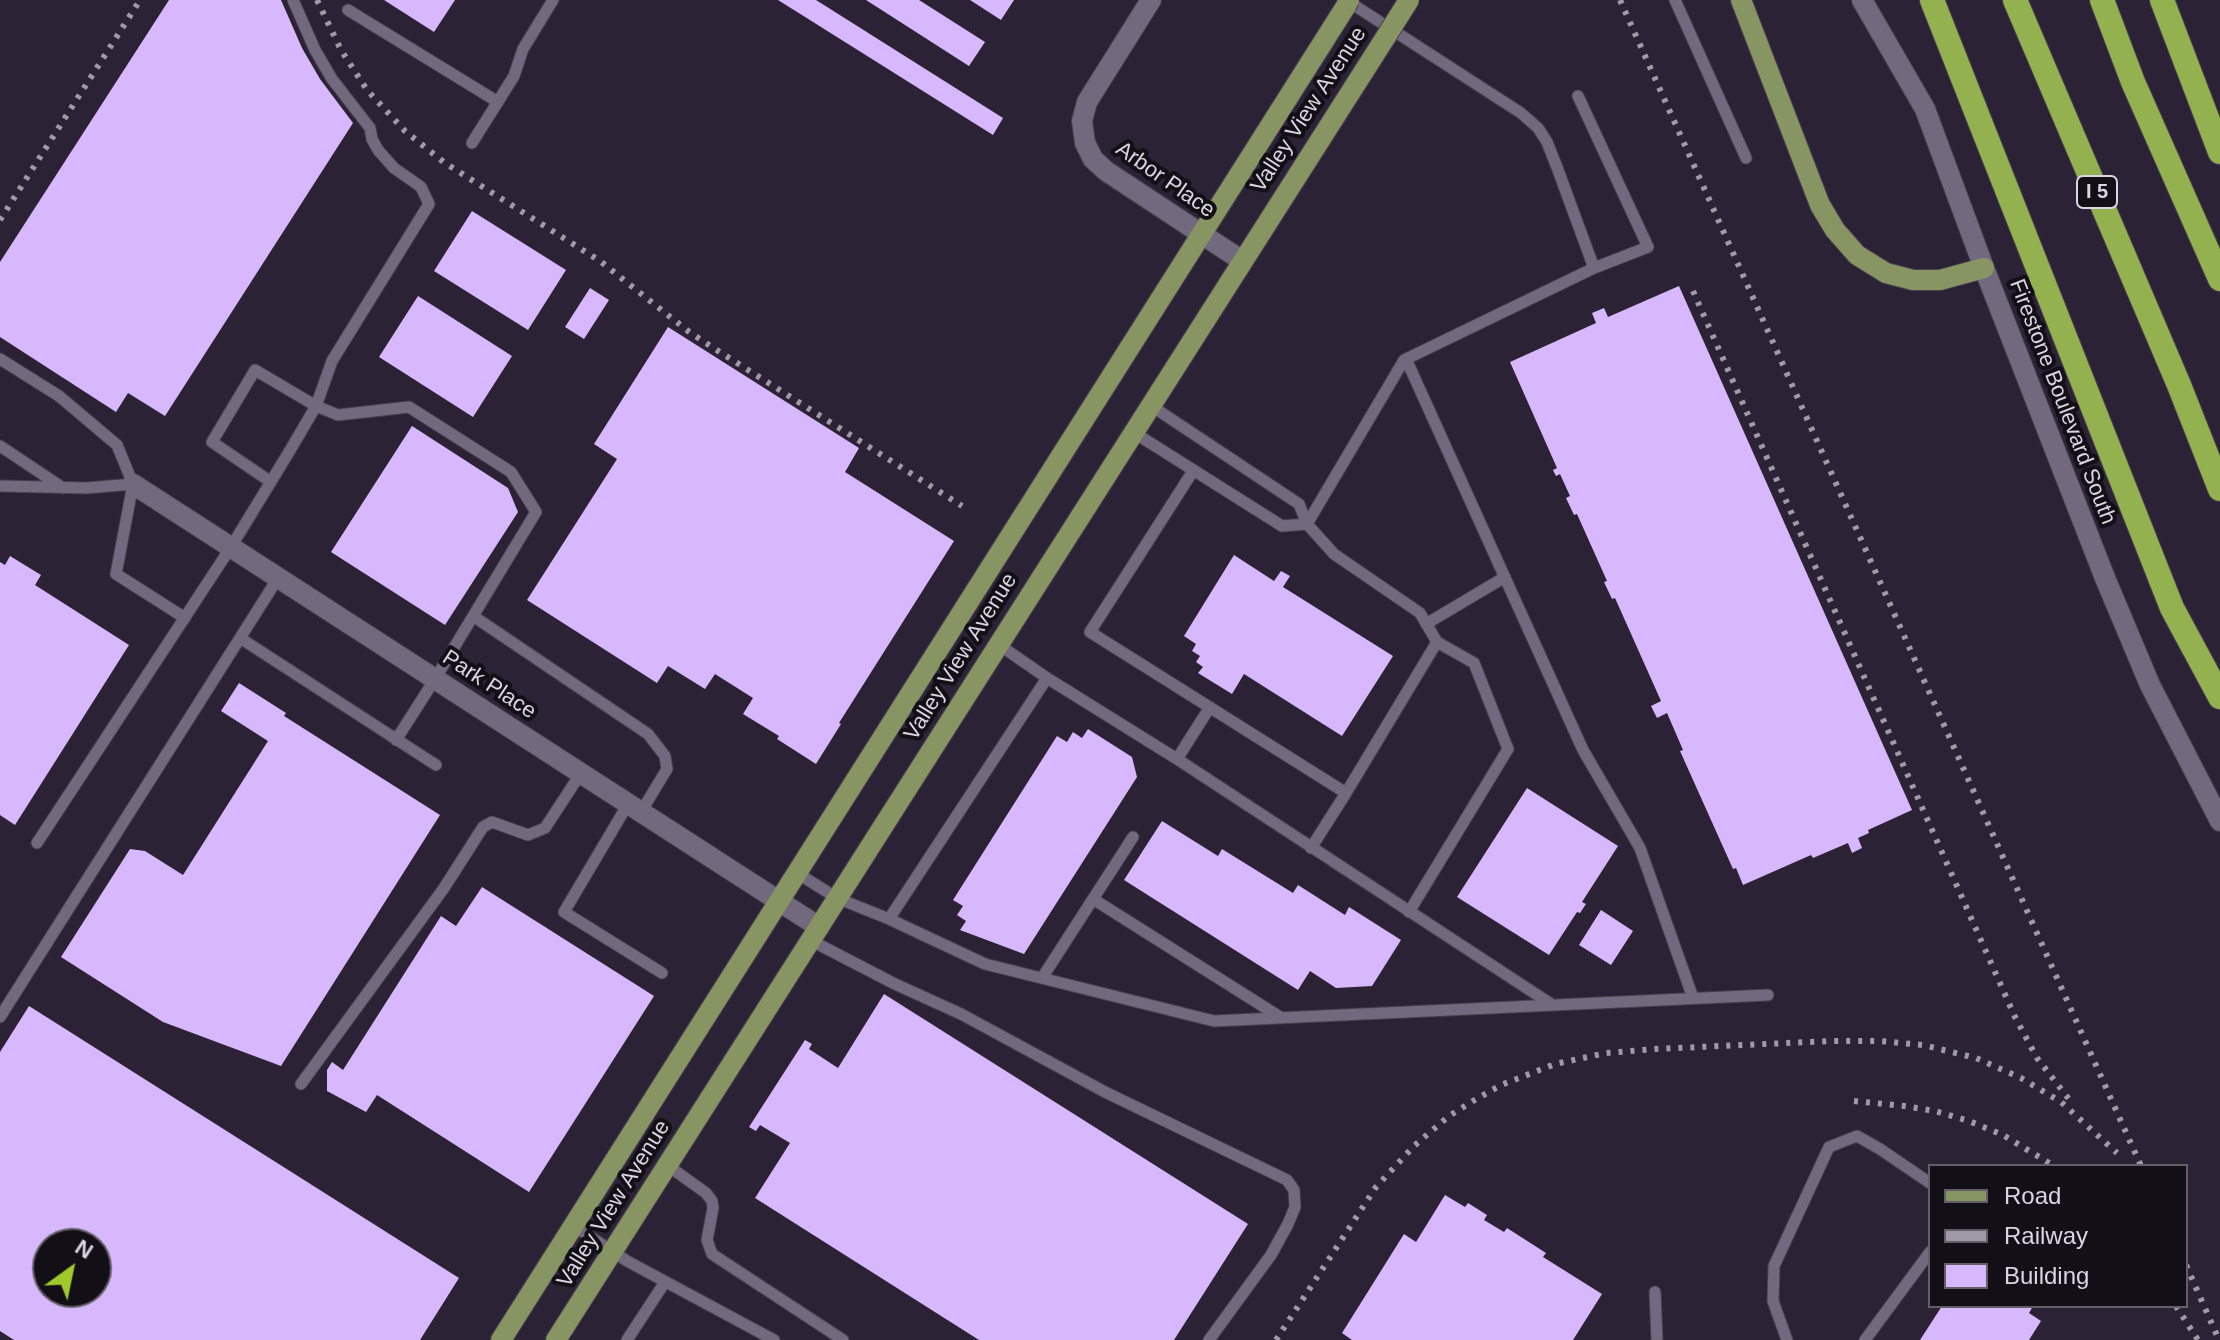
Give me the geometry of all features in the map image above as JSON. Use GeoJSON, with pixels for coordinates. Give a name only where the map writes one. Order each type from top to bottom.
{"type":"FeatureCollection","features":[{"type":"Feature","properties":{"kind":"highway"},"geometry":{"type":"LineString","coordinates":[[1932,0],[2172,608],[2220,697]]}},
{"type":"Feature","properties":{"kind":"highway","name":"I 5"},"geometry":{"type":"LineString","coordinates":[[2015,0],[2220,489]]}},
{"type":"Feature","properties":{"kind":"highway"},"geometry":{"type":"LineString","coordinates":[[2102,0],[2133,82],[2220,279]]}},
{"type":"Feature","properties":{"kind":"highway"},"geometry":{"type":"LineString","coordinates":[[2162,0],[2220,152]]}},
{"type":"Feature","properties":{"kind":"main road","name":"Valley View Avenue"},"geometry":{"type":"LineString","coordinates":[[501,1340],[1202,235],[1347,0]]}},
{"type":"Feature","properties":{"kind":"main road","name":"Valley View Avenue"},"geometry":{"type":"LineString","coordinates":[[556,1340],[1409,0]]}},
{"type":"Feature","properties":{"kind":"main road"},"geometry":{"type":"LineString","coordinates":[[1741,0],[1820,205],[1835,230],[1857,255],[1886,273],[1913,280],[1940,280],[1984,268]]}},
{"type":"Feature","properties":{"kind":"street","name":"Arbor Place"},"geometry":{"type":"LineString","coordinates":[[1151,0],[1087,102],[1083,111],[1085,143],[1093,159],[1106,171],[1241,260]]}},
{"type":"Feature","properties":{"kind":"street","name":"Firestone Boulevard South"},"geometry":{"type":"LineString","coordinates":[[1862,0],[1925,109],[2105,578],[2150,685],[2220,821]]}},
{"type":"Feature","properties":{"kind":"street","name":"Park Place"},"geometry":{"type":"LineString","coordinates":[[133,484],[780,901],[814,933]]}},
{"type":"Feature","properties":{"kind":"lane"},"geometry":{"type":"LineString","coordinates":[[37,843],[271,482],[316,406],[332,361],[429,204],[421,187],[394,168],[378,150],[370,128],[332,79],[315,50],[293,0]]}},
{"type":"Feature","properties":{"kind":"lane"},"geometry":{"type":"LineString","coordinates":[[472,143],[514,76],[523,49],[553,0]]}},
{"type":"Feature","properties":{"kind":"lane"},"geometry":{"type":"LineString","coordinates":[[1347,0],[1521,113],[1538,128],[1552,156],[1594,268]]}},
{"type":"Feature","properties":{"kind":"lane"},"geometry":{"type":"LineString","coordinates":[[1675,0],[1746,158]]}},
{"type":"Feature","properties":{"kind":"lane"},"geometry":{"type":"LineString","coordinates":[[348,10],[498,102]]}},
{"type":"Feature","properties":{"kind":"lane"},"geometry":{"type":"LineString","coordinates":[[1307,524],[1406,359],[1594,268],[1648,247],[1578,96]]}},
{"type":"Feature","properties":{"kind":"lane"},"geometry":{"type":"LineString","coordinates":[[0,359],[59,396],[117,445],[133,484],[116,574],[185,618]]}},
{"type":"Feature","properties":{"kind":"lane"},"geometry":{"type":"LineString","coordinates":[[1406,359],[1583,750],[1640,848],[1693,998]]}},
{"type":"Feature","properties":{"kind":"lane"},"geometry":{"type":"LineString","coordinates":[[271,482],[212,442],[255,370],[316,406],[338,415],[409,407],[511,472],[536,512],[396,740]]}},
{"type":"Feature","properties":{"kind":"lane"},"geometry":{"type":"LineString","coordinates":[[1150,405],[1299,504],[1307,524],[1334,554],[1420,613],[1437,642],[1474,663],[1508,749],[1409,912]]}},
{"type":"Feature","properties":{"kind":"lane"},"geometry":{"type":"LineString","coordinates":[[1133,432],[1282,526],[1307,524]]}},
{"type":"Feature","properties":{"kind":"lane"},"geometry":{"type":"LineString","coordinates":[[0,446],[63,488]]}},
{"type":"Feature","properties":{"kind":"lane"},"geometry":{"type":"LineString","coordinates":[[1193,471],[1090,632],[1346,793]]}},
{"type":"Feature","properties":{"kind":"lane"},"geometry":{"type":"LineString","coordinates":[[0,486],[87,488],[133,484]]}},
{"type":"Feature","properties":{"kind":"lane"},"geometry":{"type":"LineString","coordinates":[[1426,624],[1505,577]]}},
{"type":"Feature","properties":{"kind":"lane"},"geometry":{"type":"LineString","coordinates":[[0,1017],[278,578]]}},
{"type":"Feature","properties":{"kind":"lane"},"geometry":{"type":"LineString","coordinates":[[473,616],[648,734],[665,756],[667,769],[635,808],[564,912],[662,973]]}},
{"type":"Feature","properties":{"kind":"lane"},"geometry":{"type":"LineString","coordinates":[[240,638],[436,765]]}},
{"type":"Feature","properties":{"kind":"lane"},"geometry":{"type":"LineString","coordinates":[[1311,848],[1437,642]]}},
{"type":"Feature","properties":{"kind":"lane"},"geometry":{"type":"LineString","coordinates":[[998,644],[1551,1004]]}},
{"type":"Feature","properties":{"kind":"lane"},"geometry":{"type":"LineString","coordinates":[[889,919],[1047,678]]}},
{"type":"Feature","properties":{"kind":"lane"},"geometry":{"type":"LineString","coordinates":[[1177,759],[1210,707]]}},
{"type":"Feature","properties":{"kind":"lane"},"geometry":{"type":"LineString","coordinates":[[301,1084],[444,888],[483,827],[492,822],[528,835],[545,828],[581,773]]}},
{"type":"Feature","properties":{"kind":"lane"},"geometry":{"type":"LineString","coordinates":[[1042,978],[1133,837]]}},
{"type":"Feature","properties":{"kind":"lane"},"geometry":{"type":"LineString","coordinates":[[797,873],[837,898],[985,964],[1214,1021],[1768,995]]}},
{"type":"Feature","properties":{"kind":"lane"},"geometry":{"type":"LineString","coordinates":[[1093,899],[1281,1018]]}},
{"type":"Feature","properties":{"kind":"lane"},"geometry":{"type":"LineString","coordinates":[[814,933],[895,984],[961,1014],[1105,1092],[1287,1180],[1294,1190],[1295,1207],[1288,1224],[1271,1255],[1209,1340]]}},
{"type":"Feature","properties":{"kind":"lane"},"geometry":{"type":"LineString","coordinates":[[1787,1340],[1773,1301],[1774,1266],[1829,1147],[1857,1136],[1928,1182]]}},
{"type":"Feature","properties":{"kind":"lane"},"geometry":{"type":"LineString","coordinates":[[667,1165],[706,1193],[712,1201],[707,1240],[712,1254],[843,1340]]}},
{"type":"Feature","properties":{"kind":"lane"},"geometry":{"type":"LineString","coordinates":[[574,1226],[612,1252],[774,1340]]}},
{"type":"Feature","properties":{"kind":"lane"},"geometry":{"type":"LineString","coordinates":[[1865,1340],[1928,1255]]}},
{"type":"Feature","properties":{"kind":"lane"},"geometry":{"type":"LineString","coordinates":[[627,1340],[665,1282]]}},
{"type":"Feature","properties":{"kind":"lane"},"geometry":{"type":"LineString","coordinates":[[1655,1292],[1657,1340]]}},
{"type":"Feature","properties":{"kind":"building"},"geometry":{"type":"Polygon","coordinates":[[[169,0],[281,0],[302,48],[320,79],[353,123],[165,416],[128,393],[116,412],[0,337],[0,262],[169,0]]]}},
{"type":"Feature","properties":{"kind":"building"},"geometry":{"type":"Polygon","coordinates":[[[384,0],[455,0],[434,32],[384,0]]]}},
{"type":"Feature","properties":{"kind":"building"},"geometry":{"type":"Polygon","coordinates":[[[778,0],[816,0],[1003,118],[993,135],[778,0]]]}},
{"type":"Feature","properties":{"kind":"building"},"geometry":{"type":"Polygon","coordinates":[[[866,0],[919,0],[985,42],[969,66],[866,0]]]}},
{"type":"Feature","properties":{"kind":"building"},"geometry":{"type":"Polygon","coordinates":[[[970,0],[1014,0],[1001,20],[970,0]]]}},
{"type":"Feature","properties":{"kind":"building"},"geometry":{"type":"Polygon","coordinates":[[[472,211],[566,270],[528,330],[434,271],[472,211]]]}},
{"type":"Feature","properties":{"kind":"building"},"geometry":{"type":"Polygon","coordinates":[[[1679,286],[1912,810],[1868,830],[1869,833],[1858,838],[1862,848],[1852,853],[1848,843],[1813,858],[1811,855],[1743,885],[1680,751],[1683,750],[1667,713],[1657,718],[1651,706],[1661,701],[1615,598],[1612,599],[1604,582],[1607,581],[1577,514],[1574,515],[1566,498],[1570,496],[1560,474],[1556,476],[1553,470],[1557,468],[1510,362],[1596,323],[1592,313],[1604,308],[1608,317],[1679,286]]]}},
{"type":"Feature","properties":{"kind":"building"},"geometry":{"type":"Polygon","coordinates":[[[590,288],[609,300],[584,339],[565,327],[590,288]]]}},
{"type":"Feature","properties":{"kind":"building"},"geometry":{"type":"Polygon","coordinates":[[[418,296],[512,356],[473,417],[379,357],[418,296]]]}},
{"type":"Feature","properties":{"kind":"building"},"geometry":{"type":"Polygon","coordinates":[[[668,327],[859,448],[845,472],[954,541],[816,764],[743,714],[753,698],[715,674],[705,689],[668,666],[657,683],[527,600],[617,459],[594,444],[668,327]]]}},
{"type":"Feature","properties":{"kind":"building"},"geometry":{"type":"Polygon","coordinates":[[[412,426],[508,488],[518,512],[445,625],[331,552],[412,426]]]}},
{"type":"Feature","properties":{"kind":"building"},"geometry":{"type":"Polygon","coordinates":[[[1234,555],[1274,581],[1281,571],[1290,576],[1283,587],[1393,656],[1342,736],[1244,674],[1232,694],[1198,673],[1203,667],[1196,662],[1200,656],[1192,651],[1196,644],[1184,636],[1234,555]]]}},
{"type":"Feature","properties":{"kind":"building"},"geometry":{"type":"Polygon","coordinates":[[[10,556],[41,575],[35,585],[129,645],[15,825],[0,815],[0,562],[5,565],[10,556]]]}},
{"type":"Feature","properties":{"kind":"building"},"geometry":{"type":"Polygon","coordinates":[[[239,683],[286,713],[284,716],[440,815],[281,1066],[163,1022],[61,957],[130,849],[145,851],[183,875],[268,741],[221,711],[239,683]]]}},
{"type":"Feature","properties":{"kind":"building"},"geometry":{"type":"Polygon","coordinates":[[[1088,729],[1132,757],[1137,777],[1024,954],[960,930],[966,921],[957,915],[963,906],[953,900],[1057,736],[1067,742],[1073,732],[1082,738],[1088,729]]]}},
{"type":"Feature","properties":{"kind":"building"},"geometry":{"type":"Polygon","coordinates":[[[1527,788],[1618,846],[1582,902],[1586,904],[1580,913],[1577,912],[1549,955],[1457,897],[1527,788]]]}},
{"type":"Feature","properties":{"kind":"building"},"geometry":{"type":"Polygon","coordinates":[[[1162,821],[1218,856],[1222,849],[1293,893],[1298,885],[1345,915],[1349,907],[1401,940],[1372,986],[1336,988],[1310,971],[1298,990],[1124,880],[1162,821]]]}},
{"type":"Feature","properties":{"kind":"building"},"geometry":{"type":"Polygon","coordinates":[[[482,887],[654,996],[529,1192],[377,1095],[366,1112],[327,1091],[327,1070],[332,1062],[343,1070],[441,916],[456,926],[482,887]]]}},
{"type":"Feature","properties":{"kind":"building"},"geometry":{"type":"Polygon","coordinates":[[[1601,910],[1633,931],[1611,965],[1579,945],[1601,910]]]}},
{"type":"Feature","properties":{"kind":"building"},"geometry":{"type":"Polygon","coordinates":[[[884,994],[1248,1224],[1174,1340],[979,1340],[755,1198],[790,1143],[760,1125],[756,1131],[749,1127],[805,1040],[812,1044],[809,1049],[838,1068],[884,994]]]}},
{"type":"Feature","properties":{"kind":"building"},"geometry":{"type":"Polygon","coordinates":[[[29,1006],[459,1278],[420,1340],[14,1340],[0,1331],[0,1052],[29,1006]]]}},
{"type":"Feature","properties":{"kind":"building"},"geometry":{"type":"Polygon","coordinates":[[[1445,1195],[1465,1207],[1468,1203],[1487,1215],[1484,1220],[1504,1232],[1507,1228],[1546,1253],[1543,1257],[1602,1294],[1573,1340],[1352,1340],[1342,1333],[1404,1234],[1416,1242],[1445,1195]]]}},
{"type":"Feature","properties":{"kind":"building"},"geometry":{"type":"Polygon","coordinates":[[[1941,1308],[2032,1308],[2029,1313],[2041,1321],[2029,1340],[1920,1340],[1941,1308]]]}},
{"type":"Feature","properties":{"kind":"railway"},"geometry":{"type":"LineString","coordinates":[[0,220],[140,0]]}},
{"type":"Feature","properties":{"kind":"railway"},"geometry":{"type":"LineString","coordinates":[[317,0],[341,50],[367,90],[405,131],[445,163],[600,261],[712,347],[962,506]]}},
{"type":"Feature","properties":{"kind":"railway"},"geometry":{"type":"LineString","coordinates":[[1620,0],[2140,1164]]}},
{"type":"Feature","properties":{"kind":"railway"},"geometry":{"type":"LineString","coordinates":[[1693,291],[2015,1017],[2037,1058],[2072,1103]]}},
{"type":"Feature","properties":{"kind":"railway"},"geometry":{"type":"LineString","coordinates":[[1276,1340],[1376,1187],[1414,1146],[1449,1116],[1473,1101],[1501,1085],[1555,1064],[1606,1053],[1655,1049],[1831,1041],[1923,1045],[1976,1058],[2021,1078],[2061,1102],[2117,1153]]}},
{"type":"Feature","properties":{"kind":"railway"},"geometry":{"type":"LineString","coordinates":[[1854,1101],[1935,1111],[1969,1121],[2003,1135],[2051,1164]]}},
{"type":"Feature","properties":{"kind":"railway"},"geometry":{"type":"LineString","coordinates":[[2188,1270],[2219,1340]]}},
{"type":"Feature","properties":{"kind":"railway"},"geometry":{"type":"LineString","coordinates":[[2177,1308],[2198,1340]]}}]}
